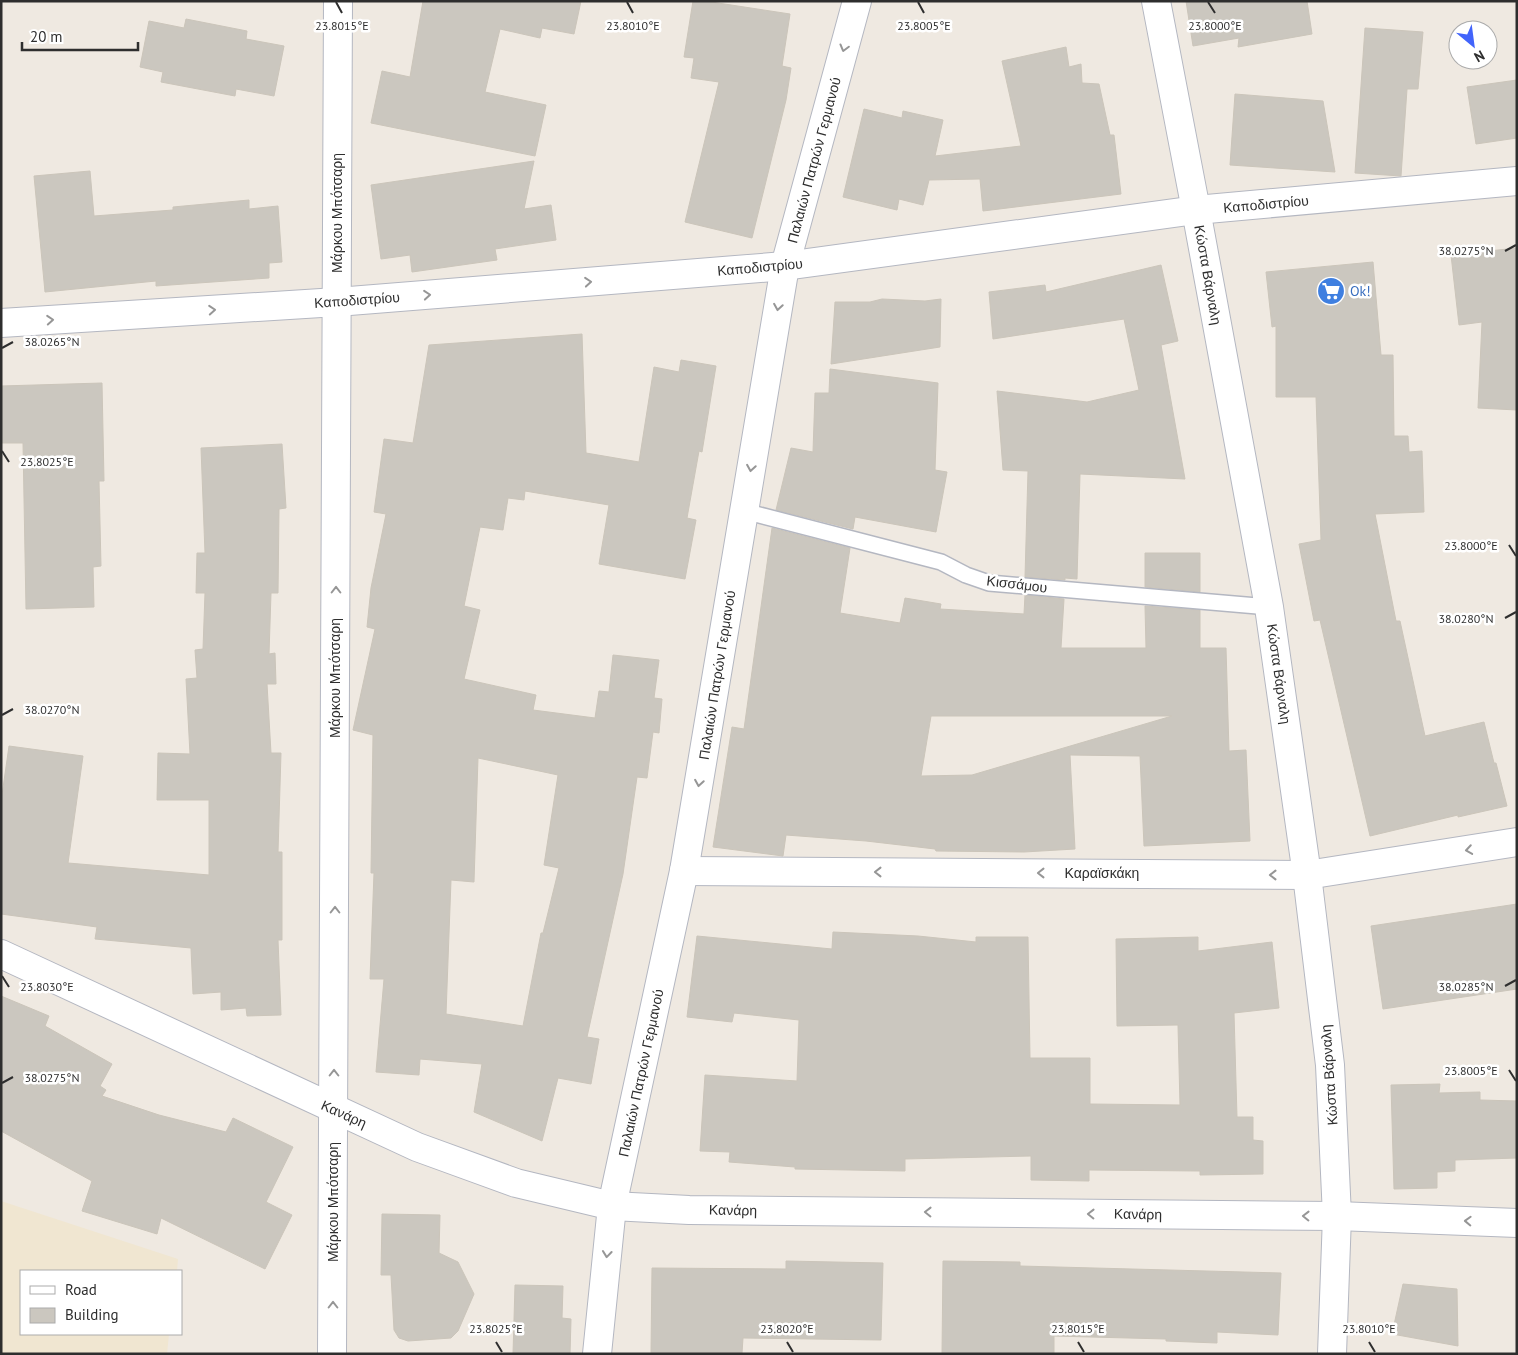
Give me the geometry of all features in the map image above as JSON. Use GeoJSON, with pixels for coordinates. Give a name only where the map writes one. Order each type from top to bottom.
{"type":"FeatureCollection","features":[{"type":"Feature","properties":{"kind":"street","name":"Μάρκου Μπότσαρη"},"geometry":{"type":"LineString","coordinates":[[332,1354],[338,1]]}},
{"type":"Feature","properties":{"kind":"street","name":"Παλαιών Πατρών Γερμανού"},"geometry":{"type":"LineString","coordinates":[[597,1354],[612,1206],[684,871],[785,266],[857,1]]}},
{"type":"Feature","properties":{"kind":"street","name":"Κώστα Βάρναλη"},"geometry":{"type":"LineString","coordinates":[[1156,1],[1269,607],[1307,875],[1330,1065],[1337,1216],[1332,1354]]}},
{"type":"Feature","properties":{"kind":"street","name":"Καποδιστρίου"},"geometry":{"type":"LineString","coordinates":[[1,324],[336,302],[785,266],[1196,210],[1517,181]]}},
{"type":"Feature","properties":{"kind":"street","name":"Καραϊσκάκη"},"geometry":{"type":"LineString","coordinates":[[684,871],[1307,875],[1517,842]]}},
{"type":"Feature","properties":{"kind":"street","name":"Κανάρη"},"geometry":{"type":"LineString","coordinates":[[1,954],[417,1147],[516,1183],[612,1206],[689,1210],[1337,1216],[1517,1223]]}},
{"type":"Feature","properties":{"kind":"lane","name":"Κισσάμου"},"geometry":{"type":"LineString","coordinates":[[744,511],[941,562],[966,575],[988,583],[1269,607]]}},
{"type":"Feature","properties":{"kind":"shaded area"},"geometry":{"type":"Polygon","coordinates":[[[1,1201],[178,1259],[177,1270],[20,1270],[20,1335],[169,1335],[167,1354],[1,1354],[1,1201]]]}},
{"type":"Feature","properties":{"kind":"building"},"geometry":{"type":"Polygon","coordinates":[[[423,1],[581,1],[574,34],[542,28],[540,38],[500,29],[485,92],[546,105],[535,156],[371,123],[382,71],[410,77],[423,1]]]}},
{"type":"Feature","properties":{"kind":"building"},"geometry":{"type":"Polygon","coordinates":[[[693,1],[705,1],[790,14],[782,66],[791,68],[786,100],[752,238],[685,222],[719,82],[691,78],[694,58],[684,57],[693,1]]]}},
{"type":"Feature","properties":{"kind":"building"},"geometry":{"type":"Polygon","coordinates":[[[1186,1],[1307,1],[1312,34],[1238,47],[1239,38],[1193,46],[1186,1]]]}},
{"type":"Feature","properties":{"kind":"building"},"geometry":{"type":"Polygon","coordinates":[[[186,19],[247,31],[246,39],[284,46],[274,96],[236,89],[235,96],[161,82],[163,72],[140,67],[149,21],[184,28],[186,19]]]}},
{"type":"Feature","properties":{"kind":"building"},"geometry":{"type":"Polygon","coordinates":[[[1365,28],[1423,32],[1418,89],[1407,89],[1401,176],[1355,173],[1365,28]]]}},
{"type":"Feature","properties":{"kind":"building"},"geometry":{"type":"Polygon","coordinates":[[[1066,47],[1069,67],[1081,64],[1082,83],[1099,84],[1110,135],[1114,135],[1121,194],[983,211],[980,179],[929,180],[923,205],[899,199],[897,210],[843,197],[864,109],[902,118],[903,111],[943,120],[935,156],[1021,146],[1002,61],[1066,47]]]}},
{"type":"Feature","properties":{"kind":"building"},"geometry":{"type":"Polygon","coordinates":[[[1517,80],[1517,138],[1476,144],[1467,87],[1517,80]]]}},
{"type":"Feature","properties":{"kind":"building"},"geometry":{"type":"Polygon","coordinates":[[[1235,94],[1323,101],[1335,172],[1230,165],[1235,94]]]}},
{"type":"Feature","properties":{"kind":"building"},"geometry":{"type":"Polygon","coordinates":[[[534,161],[524,209],[551,205],[556,240],[495,249],[497,260],[412,272],[410,255],[381,259],[371,185],[534,161]]]}},
{"type":"Feature","properties":{"kind":"building"},"geometry":{"type":"Polygon","coordinates":[[[90,171],[94,216],[173,210],[173,207],[249,200],[249,209],[278,206],[282,262],[269,263],[269,278],[156,286],[156,281],[45,292],[34,176],[90,171]]]}},
{"type":"Feature","properties":{"kind":"building"},"geometry":{"type":"Polygon","coordinates":[[[1517,248],[1517,410],[1478,408],[1482,322],[1459,325],[1451,255],[1517,248]]]}},
{"type":"Feature","properties":{"kind":"building"},"geometry":{"type":"Polygon","coordinates":[[[1373,262],[1381,355],[1393,355],[1394,436],[1408,436],[1409,452],[1422,451],[1424,512],[1375,514],[1396,621],[1400,621],[1425,736],[1484,722],[1507,806],[1458,817],[1458,815],[1370,836],[1320,620],[1314,621],[1299,544],[1321,540],[1316,397],[1276,397],[1276,326],[1272,327],[1266,272],[1373,262]]]}},
{"type":"Feature","properties":{"kind":"building"},"geometry":{"type":"Polygon","coordinates":[[[1161,265],[1178,341],[1161,345],[1185,479],[1080,474],[1077,579],[1025,577],[1028,471],[1003,470],[997,391],[1087,402],[1139,390],[1124,319],[993,339],[989,292],[1045,285],[1046,292],[1161,265]]]}},
{"type":"Feature","properties":{"kind":"building"},"geometry":{"type":"Polygon","coordinates":[[[882,299],[925,301],[941,299],[940,347],[831,364],[835,302],[870,302],[882,299]]]}},
{"type":"Feature","properties":{"kind":"building"},"geometry":{"type":"Polygon","coordinates":[[[582,334],[586,453],[639,462],[654,367],[679,372],[681,360],[716,366],[702,452],[699,451],[687,518],[696,520],[685,579],[599,564],[609,505],[525,491],[524,500],[508,498],[503,530],[480,527],[464,606],[480,610],[464,679],[536,695],[533,710],[595,718],[599,691],[609,692],[613,655],[659,660],[654,698],[662,699],[659,733],[653,732],[647,778],[637,777],[623,874],[587,1037],[599,1039],[591,1084],[558,1078],[542,1141],[474,1112],[482,1064],[420,1059],[419,1075],[376,1072],[384,979],[370,979],[374,873],[371,873],[373,735],[353,730],[375,629],[367,627],[371,588],[386,514],[374,512],[384,439],[413,443],[429,345],[582,334]],[[478,758],[474,882],[451,880],[446,1014],[523,1026],[541,933],[543,933],[559,868],[544,865],[558,775],[478,758]]]}},
{"type":"Feature","properties":{"kind":"building"},"geometry":{"type":"Polygon","coordinates":[[[830,369],[938,383],[935,470],[947,472],[936,532],[855,517],[853,529],[776,510],[791,448],[813,452],[815,393],[829,393],[830,369]]]}},
{"type":"Feature","properties":{"kind":"building"},"geometry":{"type":"Polygon","coordinates":[[[102,383],[104,481],[99,481],[101,566],[93,567],[94,607],[26,609],[23,443],[1,443],[1,386],[102,383]]]}},
{"type":"Feature","properties":{"kind":"building"},"geometry":{"type":"Polygon","coordinates":[[[282,444],[286,508],[279,509],[278,593],[271,593],[269,654],[275,653],[276,684],[267,684],[271,753],[281,753],[278,852],[282,852],[282,940],[278,940],[281,1015],[247,1016],[246,1008],[221,1010],[221,992],[193,994],[191,948],[95,939],[97,927],[1,914],[1,802],[9,746],[83,756],[68,863],[209,875],[209,800],[157,800],[158,753],[190,754],[186,679],[197,678],[195,650],[203,649],[205,593],[196,593],[197,553],[205,553],[201,448],[282,444]]]}},
{"type":"Feature","properties":{"kind":"building"},"geometry":{"type":"Polygon","coordinates":[[[772,528],[850,548],[840,613],[900,623],[905,598],[941,604],[940,609],[1024,614],[1025,595],[1064,599],[1061,648],[1146,648],[1145,606],[1200,610],[1200,648],[1226,648],[1229,751],[1246,750],[1250,841],[1144,846],[1140,756],[1070,755],[1075,849],[1024,852],[936,851],[935,849],[866,841],[786,835],[783,856],[713,847],[732,727],[744,729],[772,528]],[[931,716],[921,776],[972,775],[1172,716],[931,716]]]}},
{"type":"Feature","properties":{"kind":"building"},"geometry":{"type":"Polygon","coordinates":[[[1145,553],[1200,553],[1200,592],[1145,587],[1145,553]]]}},
{"type":"Feature","properties":{"kind":"building"},"geometry":{"type":"Polygon","coordinates":[[[1517,904],[1517,989],[1383,1009],[1371,926],[1517,904]]]}},
{"type":"Feature","properties":{"kind":"building"},"geometry":{"type":"Polygon","coordinates":[[[833,932],[918,936],[976,942],[976,937],[1028,937],[1030,1058],[1090,1058],[1090,1104],[1180,1105],[1178,1025],[1117,1026],[1116,939],[1198,937],[1198,951],[1272,942],[1279,1008],[1234,1013],[1237,1117],[1253,1117],[1253,1140],[1263,1141],[1263,1174],[1200,1175],[1200,1171],[1089,1170],[1089,1181],[1031,1180],[1031,1156],[905,1159],[905,1171],[795,1169],[795,1167],[729,1162],[730,1152],[700,1151],[705,1075],[797,1081],[799,1020],[734,1013],[732,1022],[687,1017],[697,936],[832,949],[833,932]]]}},
{"type":"Feature","properties":{"kind":"building"},"geometry":{"type":"Polygon","coordinates":[[[1,996],[49,1016],[45,1026],[112,1064],[100,1086],[106,1090],[102,1096],[159,1115],[226,1132],[233,1118],[293,1147],[266,1202],[292,1215],[265,1269],[161,1218],[157,1234],[82,1211],[92,1181],[1,1131],[1,996]]]}},
{"type":"Feature","properties":{"kind":"building"},"geometry":{"type":"Polygon","coordinates":[[[1440,1084],[1439,1093],[1480,1092],[1480,1100],[1517,1101],[1517,1158],[1455,1160],[1455,1171],[1437,1172],[1437,1188],[1394,1189],[1391,1085],[1440,1084]]]}},
{"type":"Feature","properties":{"kind":"building"},"geometry":{"type":"Polygon","coordinates":[[[382,1214],[440,1215],[439,1253],[458,1262],[474,1294],[458,1331],[451,1338],[408,1341],[399,1338],[394,1330],[391,1275],[381,1275],[382,1214]]]}},
{"type":"Feature","properties":{"kind":"building"},"geometry":{"type":"Polygon","coordinates":[[[786,1261],[883,1263],[881,1340],[743,1338],[742,1353],[651,1353],[652,1268],[786,1269],[786,1261]]]}},
{"type":"Feature","properties":{"kind":"building"},"geometry":{"type":"Polygon","coordinates":[[[943,1261],[1020,1262],[1020,1266],[1281,1273],[1278,1335],[1217,1332],[1217,1343],[1166,1341],[1166,1339],[1054,1336],[1054,1354],[942,1354],[943,1261]]]}},
{"type":"Feature","properties":{"kind":"building"},"geometry":{"type":"Polygon","coordinates":[[[1403,1284],[1457,1289],[1458,1346],[1392,1334],[1403,1284]]]}},
{"type":"Feature","properties":{"kind":"building"},"geometry":{"type":"Polygon","coordinates":[[[515,1285],[563,1286],[562,1318],[571,1319],[570,1354],[513,1354],[515,1285]]]}},
{"type":"Feature","properties":{"kind":"place","name":"Ok!"},"geometry":{"type":"Point","coordinates":[1331,291]}}]}
